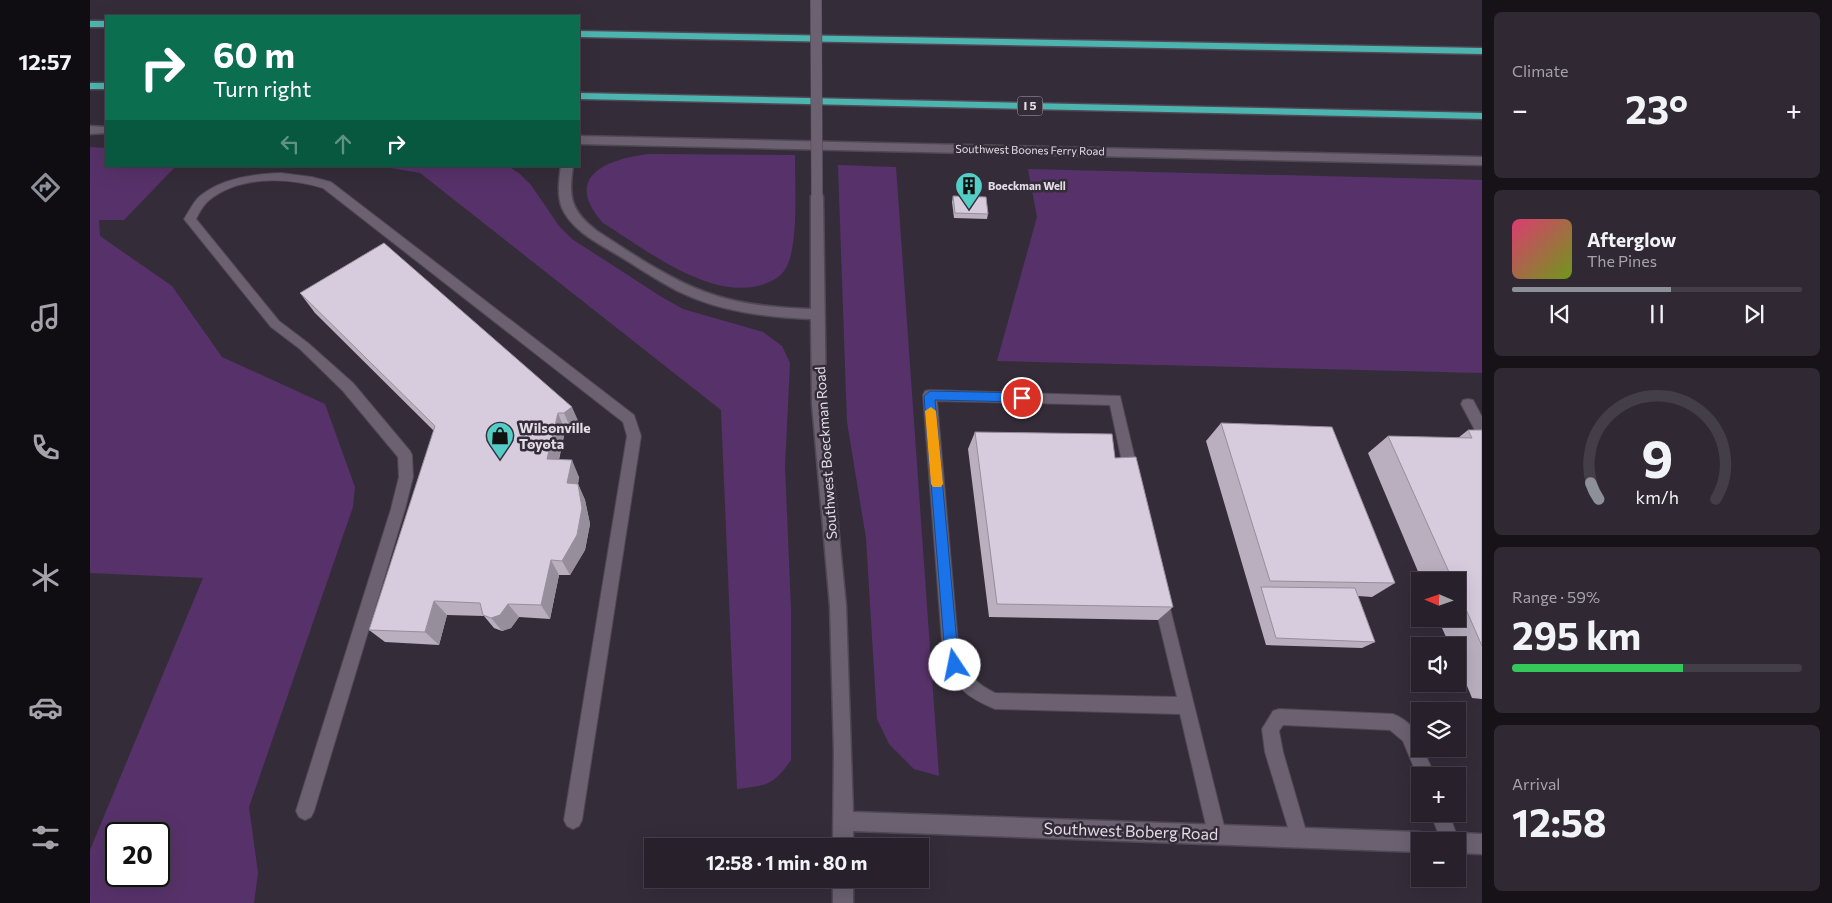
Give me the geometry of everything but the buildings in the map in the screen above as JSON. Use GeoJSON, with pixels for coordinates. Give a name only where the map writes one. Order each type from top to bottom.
{"type":"FeatureCollection","features":[{"type":"Feature","properties":{"kind":"highway"},"geometry":{"type":"LineString","coordinates":[[90,24],[105,24]]}},
{"type":"Feature","properties":{"kind":"highway"},"geometry":{"type":"LineString","coordinates":[[580,34],[1482,51]]}},
{"type":"Feature","properties":{"kind":"highway"},"geometry":{"type":"LineString","coordinates":[[90,86],[105,86]]}},
{"type":"Feature","properties":{"kind":"highway","name":"I 5"},"geometry":{"type":"LineString","coordinates":[[580,96],[1482,116]]}},
{"type":"Feature","properties":{"kind":"street","name":"Southwest Boeckman Road"},"geometry":{"type":"LineString","coordinates":[[816,0],[820,404],[838,606],[843,752],[843,838]]}},
{"type":"Feature","properties":{"kind":"street"},"geometry":{"type":"LineString","coordinates":[[90,130],[105,130]]}},
{"type":"Feature","properties":{"kind":"street","name":"Southwest Boones Ferry Road"},"geometry":{"type":"LineString","coordinates":[[580,140],[1482,160]]}},
{"type":"Feature","properties":{"kind":"street"},"geometry":{"type":"LineString","coordinates":[[567,167],[565,195],[569,210],[582,224],[670,281],[704,297],[745,308],[786,313],[818,314]]}},
{"type":"Feature","properties":{"kind":"street","name":"Southwest Boberg Road"},"geometry":{"type":"LineString","coordinates":[[843,821],[1411,842]]}},
{"type":"Feature","properties":{"kind":"street"},"geometry":{"type":"LineString","coordinates":[[1466,843],[1482,844]]}},
{"type":"Feature","properties":{"kind":"street"},"geometry":{"type":"LineString","coordinates":[[843,888],[843,903]]}},
{"type":"Feature","properties":{"kind":"lane"},"geometry":{"type":"LineString","coordinates":[[305,811],[398,509],[406,477],[405,455],[348,387],[304,346],[275,324],[190,219],[204,198],[232,183],[273,178],[307,178],[327,185],[629,419],[634,436],[573,820]]}},
{"type":"Feature","properties":{"kind":"lane"},"geometry":{"type":"LineString","coordinates":[[1135,486],[1115,400],[930,396],[952,655],[958,676],[974,692],[995,701],[1187,706]]}},
{"type":"Feature","properties":{"kind":"lane"},"geometry":{"type":"LineString","coordinates":[[1468,404],[1482,430]]}},
{"type":"Feature","properties":{"kind":"lane"},"geometry":{"type":"LineString","coordinates":[[1157,582],[1217,834]]}},
{"type":"Feature","properties":{"kind":"lane"},"geometry":{"type":"LineString","coordinates":[[1299,838],[1274,752],[1270,729],[1279,717],[1394,722],[1409,736],[1422,767]]}},
{"type":"Feature","properties":{"kind":"shaded area"},"geometry":{"type":"Polygon","coordinates":[[[90,147],[105,148],[105,167],[175,167],[124,220],[99,220],[100,236],[172,286],[222,357],[325,404],[355,487],[353,507],[249,807],[258,873],[254,903],[90,903],[90,850],[203,578],[90,573],[90,147]]]}},
{"type":"Feature","properties":{"kind":"shaded area"},"geometry":{"type":"Polygon","coordinates":[[[649,154],[795,155],[794,238],[789,261],[782,274],[769,282],[748,287],[727,287],[705,281],[661,260],[603,223],[591,207],[587,194],[588,182],[594,173],[618,160],[649,154]]]}},
{"type":"Feature","properties":{"kind":"shaded area"},"geometry":{"type":"Polygon","coordinates":[[[838,165],[896,167],[939,776],[914,769],[889,744],[877,719],[866,538],[847,422],[838,165]]]}},
{"type":"Feature","properties":{"kind":"shaded area"},"geometry":{"type":"Polygon","coordinates":[[[385,167],[510,167],[531,185],[559,226],[572,239],[683,309],[763,332],[782,346],[790,363],[785,466],[791,609],[791,760],[779,775],[769,783],[737,789],[721,410],[420,173],[385,167]]]}},
{"type":"Feature","properties":{"kind":"shaded area"},"geometry":{"type":"Polygon","coordinates":[[[1028,169],[1482,180],[1482,373],[997,361],[1037,217],[1028,169]]]}},
{"type":"Feature","properties":{"kind":"slow traffic"},"geometry":{"type":"LineString","coordinates":[[931,411],[937,484]]}},
{"type":"Feature","properties":{"kind":"place","name":"Boeckman Well"},"geometry":{"type":"Point","coordinates":[969,210]}},
{"type":"Feature","properties":{"kind":"place","name":"Wilsonville Toyota"},"geometry":{"type":"Point","coordinates":[500,460]}},
{"type":"Feature","properties":{"kind":"route"},"geometry":{"type":"LineString","coordinates":[[955,665],[952,655],[930,396],[1022,398]]}}]}
